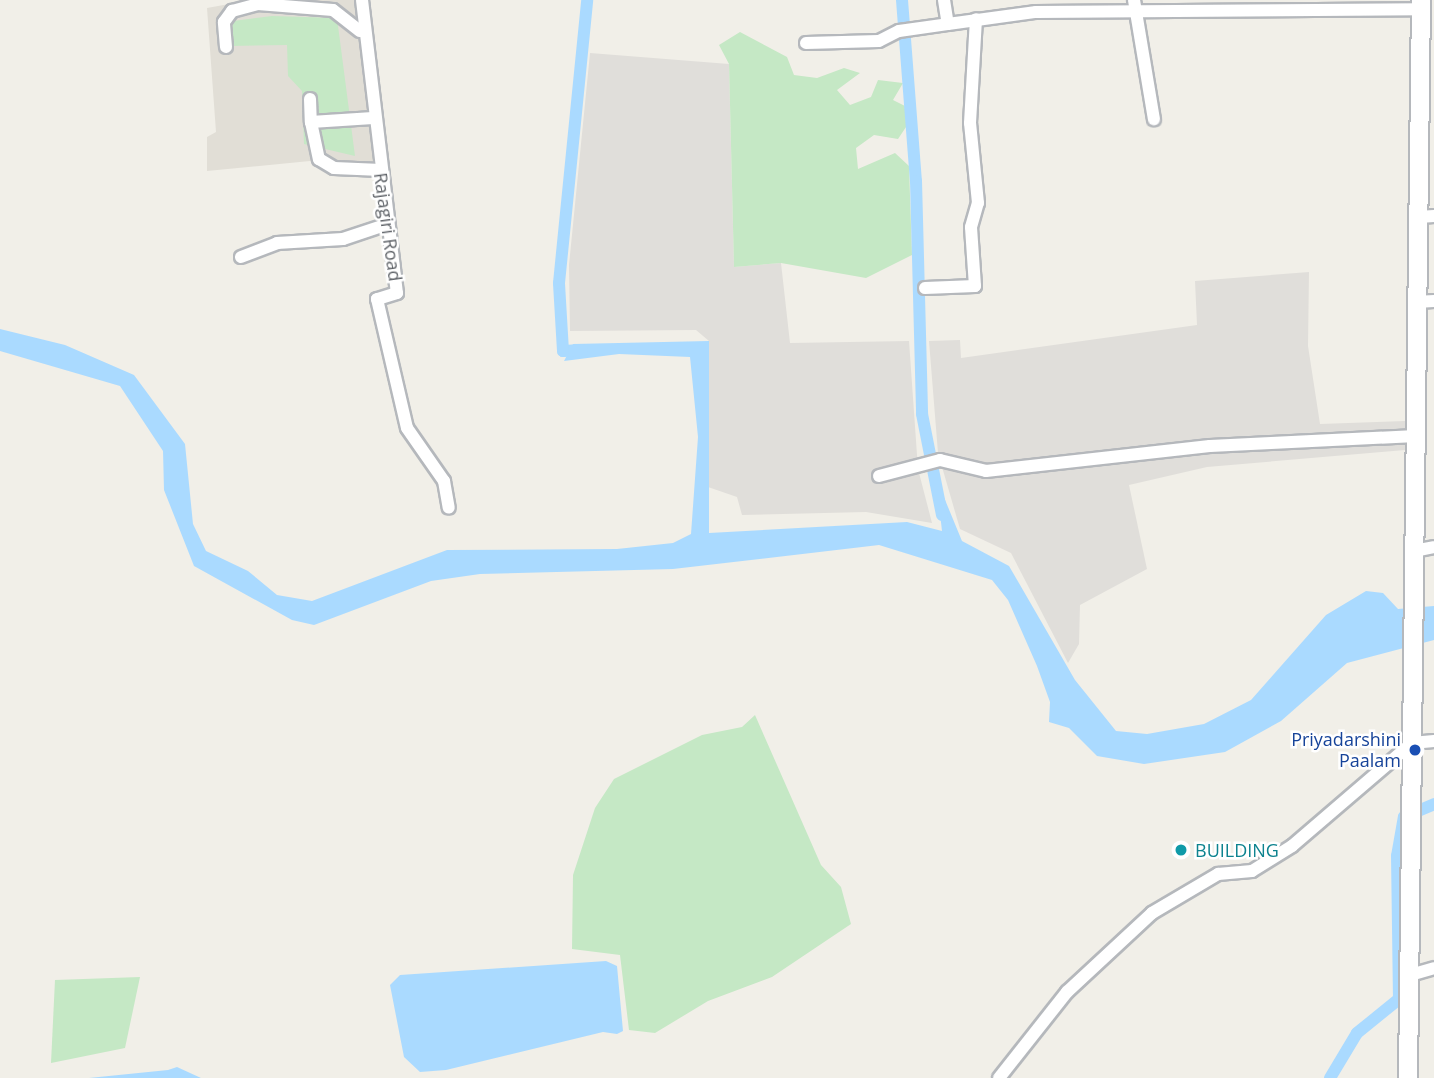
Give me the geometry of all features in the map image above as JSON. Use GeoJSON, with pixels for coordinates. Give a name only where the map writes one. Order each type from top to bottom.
{"type":"FeatureCollection","features":[{"type":"Feature","properties":{"kind":"main road"},"geometry":{"type":"LineString","coordinates":[[1408,1078],[1416,436],[1425,301],[1427,216],[1420,4]]}},
{"type":"Feature","properties":{"kind":"street","name":"Rajagiri Road"},"geometry":{"type":"LineString","coordinates":[[362,0],[360,30],[397,293],[377,299],[386,352],[407,428],[444,481],[449,508]]}},
{"type":"Feature","properties":{"kind":"street"},"geometry":{"type":"LineString","coordinates":[[944,0],[948,24]]}},
{"type":"Feature","properties":{"kind":"street"},"geometry":{"type":"LineString","coordinates":[[226,47],[225,22],[232,11],[258,4],[333,10],[360,30]]}},
{"type":"Feature","properties":{"kind":"street"},"geometry":{"type":"LineString","coordinates":[[806,43],[879,41],[904,31],[976,19],[1135,5],[1420,4]]}},
{"type":"Feature","properties":{"kind":"street"},"geometry":{"type":"LineString","coordinates":[[1135,5],[1154,119]]}},
{"type":"Feature","properties":{"kind":"street"},"geometry":{"type":"LineString","coordinates":[[925,288],[975,286],[971,227],[978,203],[970,122],[976,19]]}},
{"type":"Feature","properties":{"kind":"street"},"geometry":{"type":"LineString","coordinates":[[310,99],[311,122],[319,159],[334,168],[381,170]]}},
{"type":"Feature","properties":{"kind":"street"},"geometry":{"type":"LineString","coordinates":[[311,122],[373,118]]}},
{"type":"Feature","properties":{"kind":"street"},"geometry":{"type":"LineString","coordinates":[[242,257],[277,243],[343,239],[388,225]]}},
{"type":"Feature","properties":{"kind":"street"},"geometry":{"type":"LineString","coordinates":[[879,476],[940,460],[986,471],[1210,446],[1416,436]]}},
{"type":"Feature","properties":{"kind":"street"},"geometry":{"type":"LineString","coordinates":[[1414,551],[1434,547]]}},
{"type":"Feature","properties":{"kind":"street"},"geometry":{"type":"LineString","coordinates":[[999,1078],[1067,992],[1152,912],[1218,874],[1252,871],[1292,846],[1412,743],[1434,741]]}},
{"type":"Feature","properties":{"kind":"street"},"geometry":{"type":"LineString","coordinates":[[1410,975],[1434,968]]}},
{"type":"Feature","properties":{"kind":"shaded area"},"geometry":{"type":"Polygon","coordinates":[[[251,0],[354,0],[378,175],[342,174],[310,161],[207,171],[207,137],[216,132],[207,8],[251,0]]]}},
{"type":"Feature","properties":{"kind":"shaded area"},"geometry":{"type":"Polygon","coordinates":[[[590,53],[729,64],[734,267],[781,263],[790,343],[909,341],[918,469],[932,523],[866,512],[742,515],[737,497],[708,487],[709,341],[696,330],[570,331],[569,265],[590,53]]]}},
{"type":"Feature","properties":{"kind":"shaded area"},"geometry":{"type":"Polygon","coordinates":[[[1309,272],[1308,346],[1320,424],[1405,421],[1405,450],[1207,467],[1129,485],[1147,569],[1080,605],[1079,644],[1068,663],[1011,553],[960,529],[938,453],[929,341],[960,340],[961,358],[1197,325],[1195,281],[1309,272]]]}},
{"type":"Feature","properties":{"kind":"green space"},"geometry":{"type":"Polygon","coordinates":[[[272,16],[337,18],[355,156],[304,144],[302,91],[288,76],[287,45],[229,46],[226,22],[272,16]]]}},
{"type":"Feature","properties":{"kind":"green space"},"geometry":{"type":"Polygon","coordinates":[[[740,32],[787,57],[794,75],[817,78],[844,68],[860,73],[837,90],[850,105],[871,97],[878,80],[903,83],[893,100],[905,106],[908,124],[898,139],[874,135],[856,148],[858,169],[895,153],[909,166],[912,255],[866,278],[781,263],[734,267],[729,64],[719,45],[740,32]]]}},
{"type":"Feature","properties":{"kind":"green space"},"geometry":{"type":"Polygon","coordinates":[[[755,715],[821,865],[841,887],[851,924],[772,977],[708,1001],[655,1033],[629,1030],[620,955],[572,949],[573,875],[595,808],[614,779],[702,735],[742,727],[755,715]]]}},
{"type":"Feature","properties":{"kind":"green space"},"geometry":{"type":"Polygon","coordinates":[[[140,977],[125,1048],[51,1063],[55,980],[140,977]]]}},
{"type":"Feature","properties":{"kind":"water"},"geometry":{"type":"Polygon","coordinates":[[[0,329],[65,345],[134,375],[185,444],[193,524],[206,551],[248,571],[277,595],[312,601],[447,550],[617,549],[673,543],[691,534],[698,437],[690,357],[619,354],[564,361],[573,344],[709,341],[709,533],[907,522],[942,531],[936,478],[962,541],[1009,566],[1075,680],[1116,731],[1147,734],[1204,724],[1251,700],[1326,615],[1366,591],[1383,593],[1398,609],[1434,606],[1434,640],[1347,663],[1281,721],[1225,752],[1144,764],[1097,756],[1069,728],[1049,722],[1050,702],[1037,666],[1008,600],[992,580],[879,545],[673,569],[480,574],[431,581],[314,625],[292,620],[194,566],[164,490],[163,451],[120,386],[0,351],[0,329]]]}},
{"type":"Feature","properties":{"kind":"water"},"geometry":{"type":"Polygon","coordinates":[[[606,961],[617,966],[623,1031],[617,1034],[603,1032],[446,1070],[420,1072],[404,1057],[390,985],[400,975],[606,961]]]}},
{"type":"Feature","properties":{"kind":"water"},"geometry":{"type":"Polygon","coordinates":[[[177,1067],[201,1078],[89,1078],[168,1070],[177,1067]]]}},
{"type":"Feature","properties":{"kind":"waterway"},"geometry":{"type":"LineString","coordinates":[[582,350],[563,351],[559,283],[587,0]]}},
{"type":"Feature","properties":{"kind":"waterway"},"geometry":{"type":"LineString","coordinates":[[902,0],[916,181],[922,414],[942,515]]}},
{"type":"Feature","properties":{"kind":"waterway"},"geometry":{"type":"LineString","coordinates":[[1330,1078],[1357,1033],[1399,999],[1397,856],[1404,817],[1434,804]]}},
{"type":"Feature","properties":{"kind":"place","name":"Priyadarshini Paalam"},"geometry":{"type":"Point","coordinates":[1415,750]}},
{"type":"Feature","properties":{"kind":"place","name":"BUILDING"},"geometry":{"type":"Point","coordinates":[1181,850]}}]}
